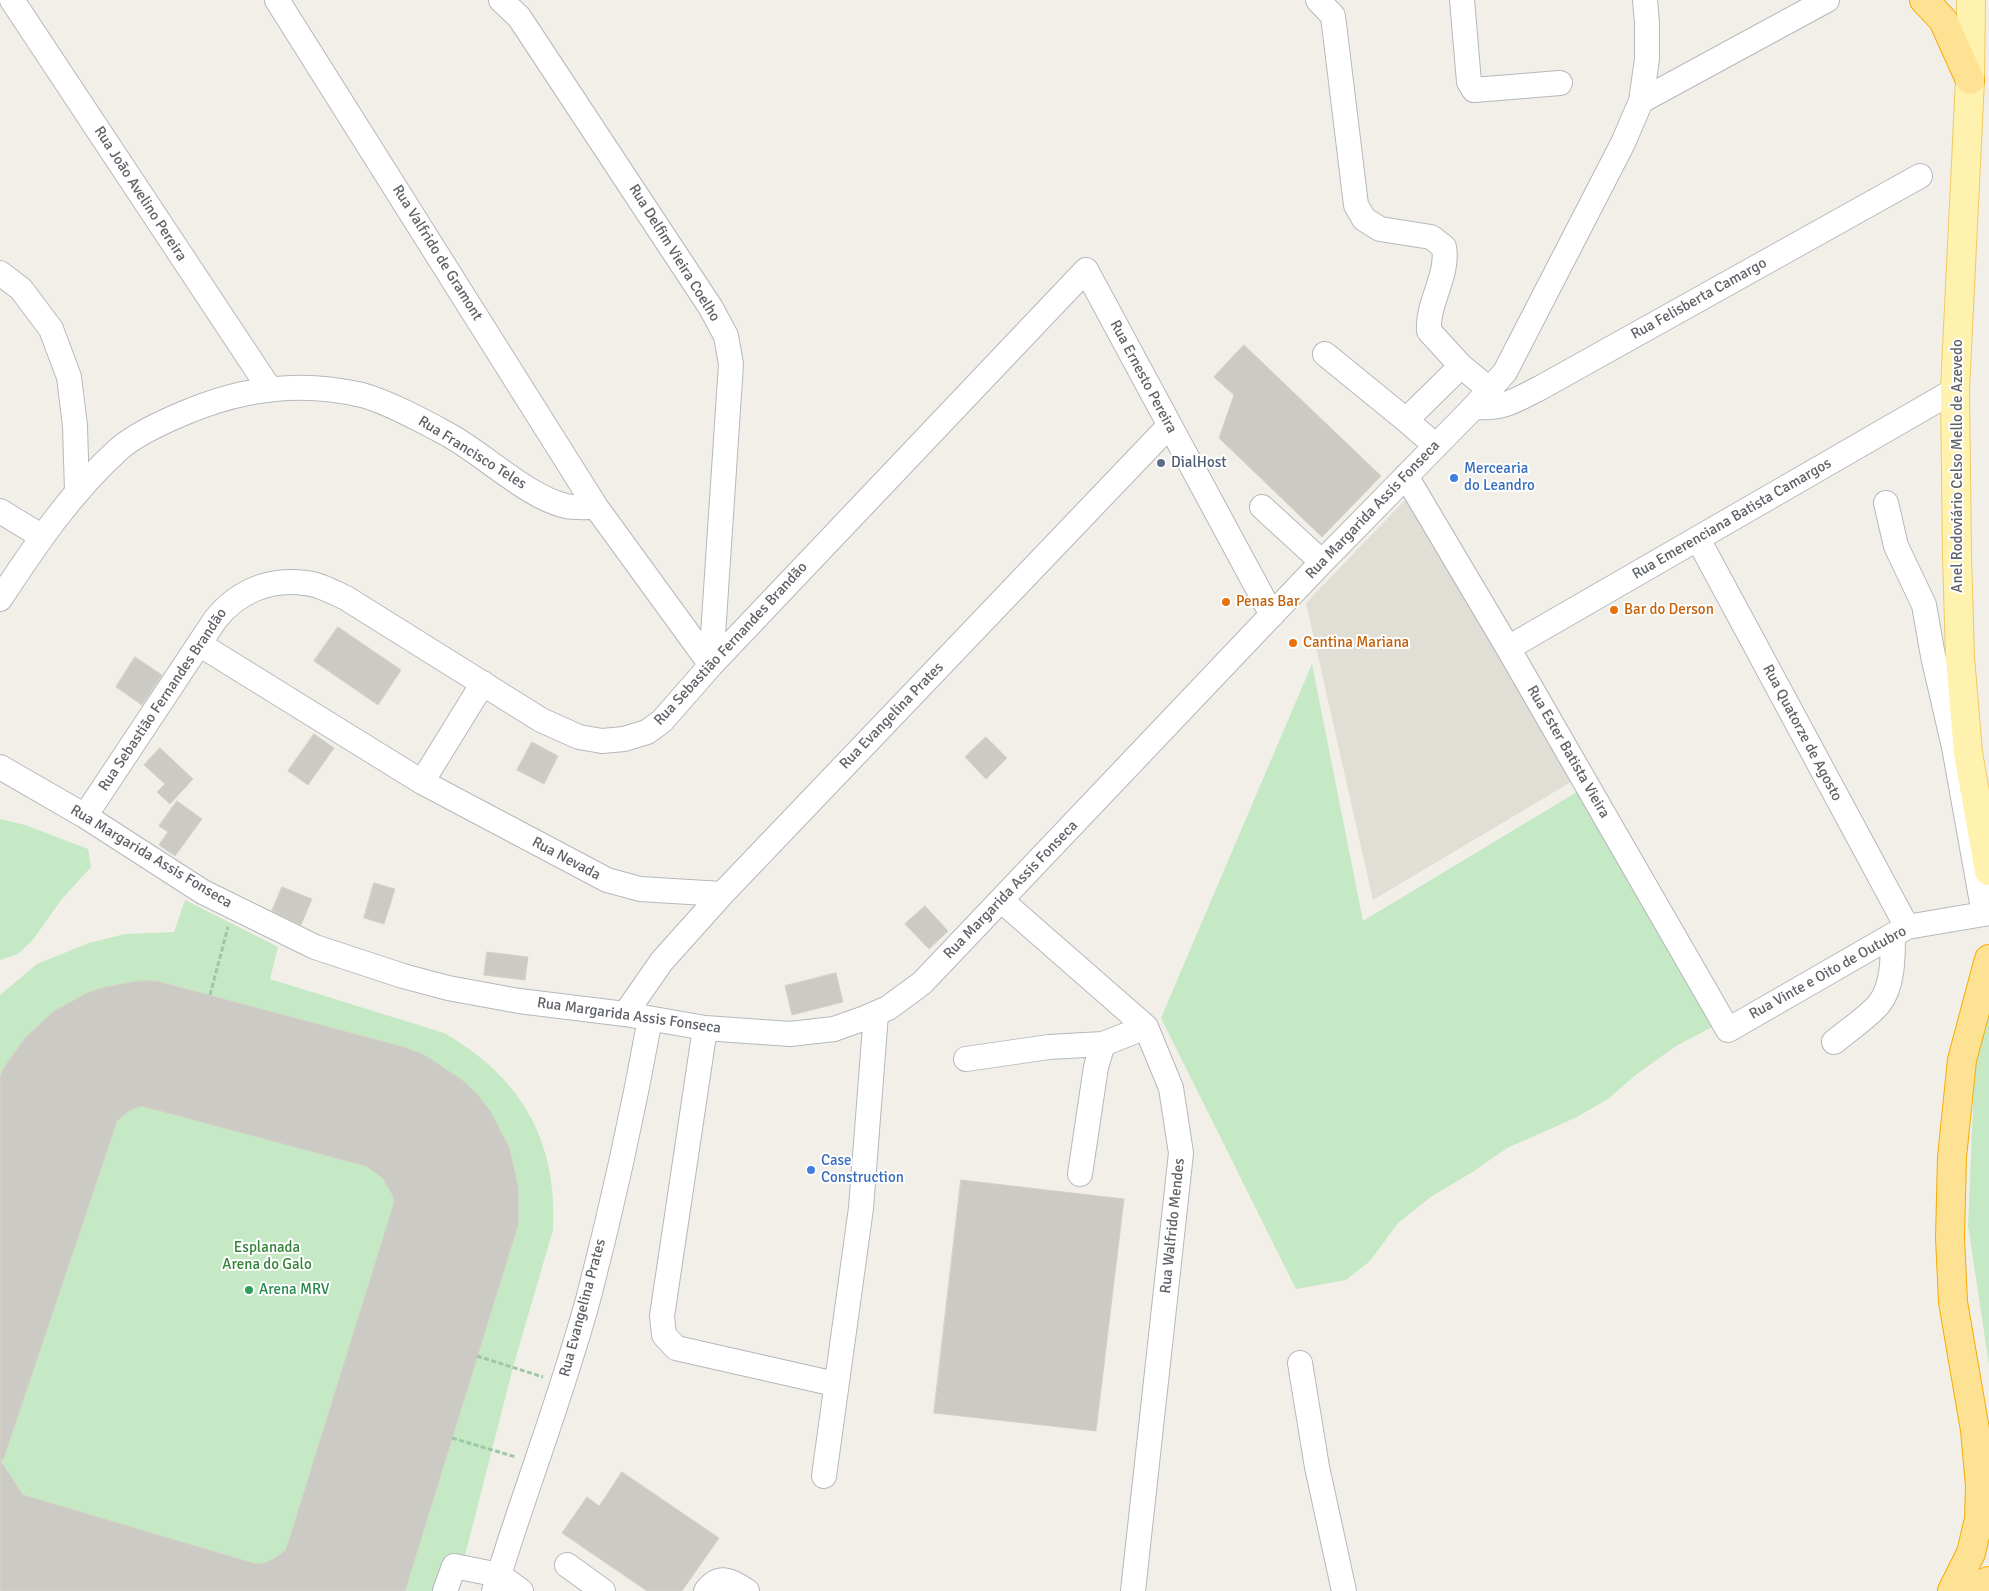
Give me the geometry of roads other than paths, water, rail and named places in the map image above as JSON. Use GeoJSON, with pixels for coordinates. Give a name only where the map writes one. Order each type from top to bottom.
{"type":"FeatureCollection","features":[{"type":"Feature","properties":{"kind":"highway"},"geometry":{"type":"LineString","coordinates":[[1924,0],[1943,20],[1970,80]]}},
{"type":"Feature","properties":{"kind":"highway"},"geometry":{"type":"LineString","coordinates":[[1952,1591],[1970,1553],[1979,1519],[1980,1486],[1975,1430],[1953,1302],[1950,1238],[1952,1157],[1962,1060],[1989,959]]}},
{"type":"Feature","properties":{"kind":"highway"},"geometry":{"type":"LineString","coordinates":[[1962,1591],[1989,1581]]}},
{"type":"Feature","properties":{"kind":"main road","name":"Anel Rodoviário Celso Mello de Azevedo"},"geometry":{"type":"LineString","coordinates":[[1971,0],[1970,80],[1955,390],[1960,658],[1968,753],[1989,871]]}},
{"type":"Feature","properties":{"kind":"street","name":"Rua João Avelino Pereira"},"geometry":{"type":"LineString","coordinates":[[12,0],[269,388]]}},
{"type":"Feature","properties":{"kind":"street","name":"Rua Valfrido de Gramont"},"geometry":{"type":"LineString","coordinates":[[276,0],[596,507]]}},
{"type":"Feature","properties":{"kind":"street","name":"Rua Delfim Vieira Coelho"},"geometry":{"type":"LineString","coordinates":[[501,0],[519,17],[711,308],[726,336],[731,364],[711,665]]}},
{"type":"Feature","properties":{"kind":"street"},"geometry":{"type":"LineString","coordinates":[[1318,0],[1333,16],[1356,205],[1364,219],[1380,229],[1431,237],[1444,247],[1446,258],[1429,315],[1429,331],[1461,366],[1482,398]]}},
{"type":"Feature","properties":{"kind":"street"},"geometry":{"type":"LineString","coordinates":[[1462,0],[1468,82],[1474,90],[1560,83]]}},
{"type":"Feature","properties":{"kind":"street","name":"Rua Margarida Assis Fonseca"},"geometry":{"type":"LineString","coordinates":[[0,766],[85,816],[203,892],[316,947],[403,976],[448,988],[519,1001],[624,1014],[705,1028],[790,1034],[834,1028],[876,1014],[900,1001],[922,983],[1505,372],[1623,143],[1641,101],[1647,58],[1647,24],[1644,0]]}},
{"type":"Feature","properties":{"kind":"street"},"geometry":{"type":"LineString","coordinates":[[1641,101],[1827,0]]}},
{"type":"Feature","properties":{"kind":"street","name":"Rua Felisberta Camargo"},"geometry":{"type":"LineString","coordinates":[[1482,398],[1493,408],[1508,404],[1540,388],[1920,176]]}},
{"type":"Feature","properties":{"kind":"street","name":"Rua Sebastião Fernandes Brandão"},"geometry":{"type":"LineString","coordinates":[[85,816],[225,607],[250,590],[286,582],[306,583],[328,589],[346,598],[541,720],[579,737],[602,741],[624,739],[647,732],[662,721],[711,665],[1086,270]]}},
{"type":"Feature","properties":{"kind":"street","name":"Rua Ernesto Pereira"},"geometry":{"type":"LineString","coordinates":[[1086,270],[1272,615]]}},
{"type":"Feature","properties":{"kind":"street"},"geometry":{"type":"LineString","coordinates":[[0,273],[21,289],[51,328],[69,377],[75,426],[76,492]]}},
{"type":"Feature","properties":{"kind":"street"},"geometry":{"type":"LineString","coordinates":[[1325,354],[1436,446]]}},
{"type":"Feature","properties":{"kind":"street"},"geometry":{"type":"LineString","coordinates":[[1406,420],[1461,366]]}},
{"type":"Feature","properties":{"kind":"street","name":"Rua Francisco Teles"},"geometry":{"type":"LineString","coordinates":[[0,600],[41,536],[76,492],[120,448],[166,421],[214,401],[269,388],[309,387],[363,395],[413,416],[450,435],[541,496],[567,506],[596,507]]}},
{"type":"Feature","properties":{"kind":"street","name":"Rua Emerenciana Batista Camargos"},"geometry":{"type":"LineString","coordinates":[[1508,648],[1955,390]]}},
{"type":"Feature","properties":{"kind":"street","name":"Rua Evangelina Prates"},"geometry":{"type":"LineString","coordinates":[[624,1014],[662,961],[722,894],[1169,426]]}},
{"type":"Feature","properties":{"kind":"street","name":"Rua Ester Batista Vieira"},"geometry":{"type":"LineString","coordinates":[[1406,476],[1508,648],[1728,1030]]}},
{"type":"Feature","properties":{"kind":"street"},"geometry":{"type":"LineString","coordinates":[[1886,503],[1896,546],[1924,605],[1986,914]]}},
{"type":"Feature","properties":{"kind":"street"},"geometry":{"type":"LineString","coordinates":[[596,507],[711,665]]}},
{"type":"Feature","properties":{"kind":"street"},"geometry":{"type":"LineString","coordinates":[[1262,507],[1322,562]]}},
{"type":"Feature","properties":{"kind":"street"},"geometry":{"type":"LineString","coordinates":[[0,511],[41,536]]}},
{"type":"Feature","properties":{"kind":"street","name":"Rua Quatorze de Agosto"},"geometry":{"type":"LineString","coordinates":[[1698,539],[1900,931]]}},
{"type":"Feature","properties":{"kind":"street","name":"Rua Nevada"},"geometry":{"type":"LineString","coordinates":[[199,644],[422,782],[607,880],[640,889],[722,894]]}},
{"type":"Feature","properties":{"kind":"street"},"geometry":{"type":"LineString","coordinates":[[422,782],[483,683]]}},
{"type":"Feature","properties":{"kind":"street","name":"Rua Walfrido Mendes"},"geometry":{"type":"LineString","coordinates":[[1002,901],[1146,1027],[1171,1088],[1181,1153],[1134,1591]]}},
{"type":"Feature","properties":{"kind":"street","name":"Rua Vinte e Oito de Outubro"},"geometry":{"type":"LineString","coordinates":[[1728,1030],[1900,931],[1986,914]]}},
{"type":"Feature","properties":{"kind":"street"},"geometry":{"type":"LineString","coordinates":[[1834,1042],[1879,1004],[1887,990],[1893,954],[1900,931]]}},
{"type":"Feature","properties":{"kind":"street"},"geometry":{"type":"LineString","coordinates":[[824,1476],[835,1384],[861,1208],[876,1014]]}},
{"type":"Feature","properties":{"kind":"street","name":"Rua Evangelina Prates"},"geometry":{"type":"LineString","coordinates":[[496,1583],[589,1296],[627,1137],[650,1019]]}},
{"type":"Feature","properties":{"kind":"street"},"geometry":{"type":"LineString","coordinates":[[966,1059],[1049,1047],[1103,1044],[1146,1027]]}},
{"type":"Feature","properties":{"kind":"street"},"geometry":{"type":"LineString","coordinates":[[705,1028],[662,1316],[664,1335],[676,1348],[835,1384]]}},
{"type":"Feature","properties":{"kind":"street"},"geometry":{"type":"LineString","coordinates":[[1080,1174],[1096,1068],[1103,1044]]}},
{"type":"Feature","properties":{"kind":"street"},"geometry":{"type":"LineString","coordinates":[[1300,1363],[1317,1467],[1344,1591]]}},
{"type":"Feature","properties":{"kind":"street"},"geometry":{"type":"LineString","coordinates":[[567,1564],[602,1591]]}},
{"type":"Feature","properties":{"kind":"street"},"geometry":{"type":"LineString","coordinates":[[445,1591],[454,1566],[522,1591]]}},
{"type":"Feature","properties":{"kind":"street"},"geometry":{"type":"LineString","coordinates":[[706,1591],[711,1585],[723,1579],[732,1581],[747,1591]]}},
{"type":"Feature","properties":{"kind":"place","name":"DialHost"},"geometry":{"type":"Point","coordinates":[1161,463]}},
{"type":"Feature","properties":{"kind":"place","name":"Mercearia do Leandro"},"geometry":{"type":"Point","coordinates":[1454,478]}},
{"type":"Feature","properties":{"kind":"place","name":"Penas Bar"},"geometry":{"type":"Point","coordinates":[1226,602]}},
{"type":"Feature","properties":{"kind":"place","name":"Bar do Derson"},"geometry":{"type":"Point","coordinates":[1614,610]}},
{"type":"Feature","properties":{"kind":"place","name":"Cantina Mariana"},"geometry":{"type":"Point","coordinates":[1293,643]}},
{"type":"Feature","properties":{"kind":"place","name":"Case Construction"},"geometry":{"type":"Point","coordinates":[811,1170]}},
{"type":"Feature","properties":{"kind":"place","name":"Arena MRV"},"geometry":{"type":"Point","coordinates":[249,1290]}},
{"type":"Feature","properties":{"kind":"park label","name":"Esplanada Arena do Galo"},"geometry":{"type":"Point","coordinates":[267,1256]}}]}
